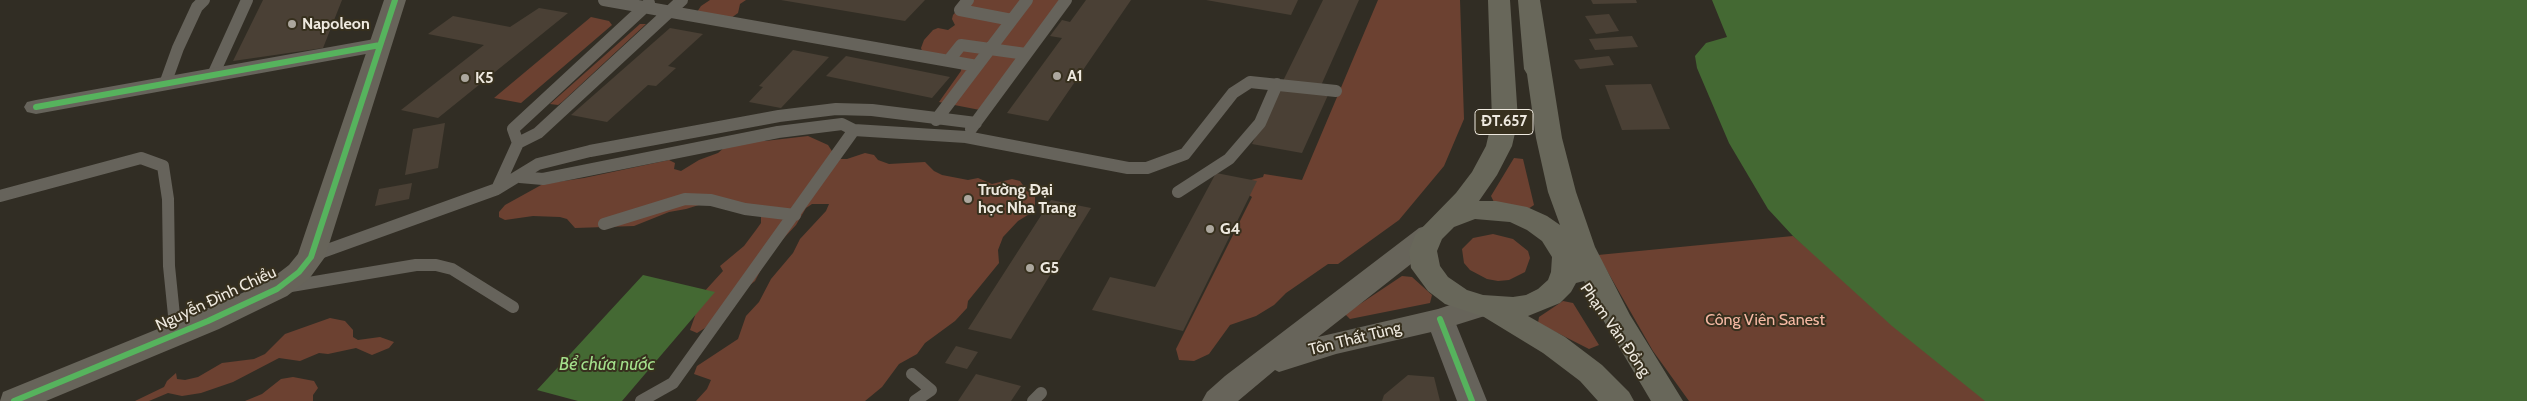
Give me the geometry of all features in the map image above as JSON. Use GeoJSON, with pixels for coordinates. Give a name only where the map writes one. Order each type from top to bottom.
{"type":"FeatureCollection","features":[{"type":"Feature","properties":{"kind":"main road","name":"ĐT.657"},"geometry":{"type":"LineString","coordinates":[[1434,229],[1466,199],[1484,175],[1499,146],[1505,120],[1499,0]]}},
{"type":"Feature","properties":{"kind":"main road","name":"Phạm Văn Đồng"},"geometry":{"type":"LineString","coordinates":[[1486,307],[1513,308],[1533,304],[1549,296],[1561,285],[1566,272],[1559,246],[1540,148],[1535,102],[1536,52],[1529,0]]}},
{"type":"Feature","properties":{"kind":"main road"},"geometry":{"type":"LineString","coordinates":[[1536,52],[1549,138],[1562,192],[1581,247],[1617,318],[1666,401]]}},
{"type":"Feature","properties":{"kind":"main road","name":"Phạm Văn Đồng"},"geometry":{"type":"LineString","coordinates":[[1618,401],[1592,373],[1554,345],[1486,307],[1456,297],[1438,284],[1426,268],[1423,251],[1434,229],[1456,215],[1475,210],[1496,210],[1517,214],[1537,223],[1559,246],[1597,307],[1666,401]]}},
{"type":"Feature","properties":{"kind":"street","name":"Nguyễn Đình Chiểu"},"geometry":{"type":"LineString","coordinates":[[14,401],[176,335],[277,289],[299,272],[311,256],[394,0]]}},
{"type":"Feature","properties":{"kind":"street"},"geometry":{"type":"LineString","coordinates":[[36,107],[380,45]]}},
{"type":"Feature","properties":{"kind":"street","name":"Tôn Thất Tùng"},"geometry":{"type":"LineString","coordinates":[[1227,392],[1434,229]]}},
{"type":"Feature","properties":{"kind":"street","name":"Tôn Thất Tùng"},"geometry":{"type":"LineString","coordinates":[[1227,392],[1274,362],[1305,351],[1486,307]]}},
{"type":"Feature","properties":{"kind":"street"},"geometry":{"type":"LineString","coordinates":[[1440,319],[1472,401]]}},
{"type":"Feature","properties":{"kind":"lane"},"geometry":{"type":"LineString","coordinates":[[165,84],[178,48],[197,7],[204,0]]}},
{"type":"Feature","properties":{"kind":"lane"},"geometry":{"type":"LineString","coordinates":[[213,75],[247,0]]}},
{"type":"Feature","properties":{"kind":"lane"},"geometry":{"type":"LineString","coordinates":[[604,0],[649,4],[669,12],[977,66]]}},
{"type":"Feature","properties":{"kind":"lane"},"geometry":{"type":"LineString","coordinates":[[497,189],[518,143],[538,133],[682,0]]}},
{"type":"Feature","properties":{"kind":"lane"},"geometry":{"type":"LineString","coordinates":[[968,0],[960,10],[1012,20]]}},
{"type":"Feature","properties":{"kind":"lane"},"geometry":{"type":"LineString","coordinates":[[936,120],[1027,0]]}},
{"type":"Feature","properties":{"kind":"lane"},"geometry":{"type":"LineString","coordinates":[[966,137],[1066,0]]}},
{"type":"Feature","properties":{"kind":"lane"},"geometry":{"type":"LineString","coordinates":[[518,143],[514,129],[649,4]]}},
{"type":"Feature","properties":{"kind":"lane"},"geometry":{"type":"LineString","coordinates":[[949,60],[961,45],[989,51],[1026,54]]}},
{"type":"Feature","properties":{"kind":"lane"},"geometry":{"type":"LineString","coordinates":[[520,177],[543,179],[596,166],[778,132],[848,127],[966,137],[1128,168],[1147,168],[1185,154],[1233,93],[1250,82],[1336,92]]}},
{"type":"Feature","properties":{"kind":"lane"},"geometry":{"type":"LineString","coordinates":[[1178,192],[1229,159],[1260,123],[1277,84]]}},
{"type":"Feature","properties":{"kind":"lane"},"geometry":{"type":"LineString","coordinates":[[311,256],[497,189],[520,177],[538,164],[590,151],[779,116],[854,109],[976,124]]}},
{"type":"Feature","properties":{"kind":"lane"},"geometry":{"type":"LineString","coordinates":[[641,401],[673,383],[794,215],[848,127],[854,109]]}},
{"type":"Feature","properties":{"kind":"lane"},"geometry":{"type":"LineString","coordinates":[[778,132],[779,116]]}},
{"type":"Feature","properties":{"kind":"lane"},"geometry":{"type":"LineString","coordinates":[[0,196],[141,158],[163,166],[168,199],[169,266],[176,335]]}},
{"type":"Feature","properties":{"kind":"lane"},"geometry":{"type":"LineString","coordinates":[[604,224],[684,199],[711,200],[745,209],[794,215]]}},
{"type":"Feature","properties":{"kind":"lane"},"geometry":{"type":"LineString","coordinates":[[277,289],[416,265],[436,265],[452,269],[514,307]]}},
{"type":"Feature","properties":{"kind":"lane"},"geometry":{"type":"LineString","coordinates":[[912,374],[931,390],[916,401]]}},
{"type":"Feature","properties":{"kind":"green space"},"geometry":{"type":"Polygon","coordinates":[[[710,0],[746,0],[740,4],[738,13],[731,18],[697,12],[701,6],[710,0]]]}},
{"type":"Feature","properties":{"kind":"green space"},"geometry":{"type":"Polygon","coordinates":[[[967,0],[1063,0],[980,110],[939,102],[961,71],[962,61],[923,54],[921,48],[924,40],[933,30],[938,28],[948,30],[955,25],[952,19],[953,15],[967,0]]]}},
{"type":"Feature","properties":{"kind":"green space"},"geometry":{"type":"Polygon","coordinates":[[[1378,0],[1460,0],[1464,119],[1444,166],[1399,220],[1338,264],[1328,264],[1286,293],[1274,305],[1256,316],[1230,325],[1209,354],[1194,361],[1179,360],[1176,349],[1252,197],[1246,193],[1247,181],[1263,177],[1264,174],[1302,180],[1378,0]]]}},
{"type":"Feature","properties":{"kind":"green space"},"geometry":{"type":"Polygon","coordinates":[[[591,17],[609,21],[612,25],[521,103],[494,98],[591,17]]]}},
{"type":"Feature","properties":{"kind":"green space"},"geometry":{"type":"Polygon","coordinates":[[[640,24],[646,24],[562,102],[558,105],[550,104],[640,24]]]}},
{"type":"Feature","properties":{"kind":"green space"},"geometry":{"type":"Polygon","coordinates":[[[808,136],[828,145],[837,159],[847,159],[865,153],[874,155],[878,160],[889,164],[925,162],[934,171],[942,175],[968,180],[978,178],[992,184],[1012,179],[1020,181],[1027,191],[1035,196],[1035,207],[1031,213],[1018,221],[1003,237],[998,250],[999,263],[968,301],[967,308],[955,321],[925,343],[917,354],[899,364],[882,387],[865,401],[696,401],[707,389],[711,380],[694,374],[697,366],[738,339],[746,316],[759,302],[771,279],[793,253],[800,239],[826,211],[829,204],[812,204],[806,208],[796,225],[769,254],[755,281],[727,303],[705,328],[697,333],[690,330],[703,293],[723,271],[720,266],[744,246],[756,230],[761,223],[761,215],[715,200],[669,212],[634,226],[575,228],[567,219],[560,217],[533,216],[505,220],[499,217],[499,212],[505,205],[543,184],[584,178],[669,160],[675,163],[674,169],[681,171],[699,160],[718,153],[725,147],[759,138],[765,141],[808,136]]]}},
{"type":"Feature","properties":{"kind":"green space"},"geometry":{"type":"Polygon","coordinates":[[[1514,158],[1523,159],[1534,205],[1528,209],[1494,202],[1491,196],[1514,158]]]}},
{"type":"Feature","properties":{"kind":"green space"},"geometry":{"type":"Polygon","coordinates":[[[1493,234],[1513,239],[1528,251],[1530,258],[1525,272],[1509,280],[1498,281],[1487,279],[1470,270],[1464,263],[1462,249],[1473,238],[1493,234]]]}},
{"type":"Feature","properties":{"kind":"green space","name":"Công Viên Sanest"},"geometry":{"type":"Polygon","coordinates":[[[1793,236],[1989,401],[1689,401],[1653,351],[1598,255],[1793,236]]]}},
{"type":"Feature","properties":{"kind":"green space"},"geometry":{"type":"Polygon","coordinates":[[[1402,276],[1412,277],[1432,295],[1430,303],[1350,319],[1345,314],[1402,276]]]}},
{"type":"Feature","properties":{"kind":"green space"},"geometry":{"type":"Polygon","coordinates":[[[1563,301],[1573,303],[1599,345],[1589,349],[1538,323],[1539,317],[1563,301]]]}},
{"type":"Feature","properties":{"kind":"green space"},"geometry":{"type":"Polygon","coordinates":[[[330,318],[345,321],[353,330],[353,337],[358,340],[380,337],[394,342],[389,348],[372,355],[356,348],[328,354],[319,353],[300,361],[279,358],[233,382],[201,393],[182,396],[168,393],[149,401],[135,401],[164,387],[167,381],[176,373],[177,379],[185,380],[198,377],[222,363],[254,359],[265,354],[285,334],[330,318]]]}},
{"type":"Feature","properties":{"kind":"green space"},"geometry":{"type":"Polygon","coordinates":[[[293,377],[314,381],[318,388],[313,395],[313,401],[245,401],[262,394],[281,379],[293,377]]]}},
{"type":"Feature","properties":{"kind":"water"},"geometry":{"type":"Polygon","coordinates":[[[1712,0],[2527,0],[2527,401],[1985,401],[1892,326],[1793,236],[1768,209],[1729,143],[1697,68],[1695,56],[1706,43],[1727,37],[1712,0]]]}},
{"type":"Feature","properties":{"kind":"water","name":"Bể chứa nước"},"geometry":{"type":"Polygon","coordinates":[[[643,275],[715,292],[622,401],[578,401],[537,390],[643,275]]]}},
{"type":"Feature","properties":{"kind":"building","name":"Napoleon"},"geometry":{"type":"Polygon","coordinates":[[[263,0],[342,0],[323,48],[233,61],[263,0]]]}},
{"type":"Feature","properties":{"kind":"building"},"geometry":{"type":"Polygon","coordinates":[[[781,0],[925,0],[905,21],[781,0]]]}},
{"type":"Feature","properties":{"kind":"building","name":"A1"},"geometry":{"type":"Polygon","coordinates":[[[1086,0],[1131,0],[1048,121],[1007,113],[1062,38],[1050,36],[1062,20],[1070,22],[1086,0]]]}},
{"type":"Feature","properties":{"kind":"building"},"geometry":{"type":"Polygon","coordinates":[[[1206,0],[1298,0],[1291,15],[1206,0]]]}},
{"type":"Feature","properties":{"kind":"building"},"geometry":{"type":"Polygon","coordinates":[[[1323,0],[1359,0],[1319,90],[1282,83],[1323,0]]]}},
{"type":"Feature","properties":{"kind":"building"},"geometry":{"type":"Polygon","coordinates":[[[1591,0],[1636,0],[1637,3],[1593,4],[1591,0]]]}},
{"type":"Feature","properties":{"kind":"building","name":"K5"},"geometry":{"type":"Polygon","coordinates":[[[539,8],[568,13],[438,118],[401,110],[484,45],[428,34],[453,16],[510,27],[539,8]]]}},
{"type":"Feature","properties":{"kind":"building"},"geometry":{"type":"Polygon","coordinates":[[[1609,14],[1619,31],[1596,34],[1585,16],[1609,14]]]}},
{"type":"Feature","properties":{"kind":"building"},"geometry":{"type":"Polygon","coordinates":[[[670,28],[703,34],[668,66],[676,68],[656,86],[648,85],[607,122],[571,115],[670,28]]]}},
{"type":"Feature","properties":{"kind":"building"},"geometry":{"type":"Polygon","coordinates":[[[1632,36],[1638,47],[1595,50],[1589,39],[1632,36]]]}},
{"type":"Feature","properties":{"kind":"building"},"geometry":{"type":"Polygon","coordinates":[[[793,50],[829,57],[781,108],[749,102],[763,87],[759,86],[793,50]]]}},
{"type":"Feature","properties":{"kind":"building"},"geometry":{"type":"Polygon","coordinates":[[[846,56],[950,77],[932,98],[826,76],[846,56]]]}},
{"type":"Feature","properties":{"kind":"building"},"geometry":{"type":"Polygon","coordinates":[[[1609,56],[1614,65],[1580,69],[1574,60],[1609,56]]]}},
{"type":"Feature","properties":{"kind":"building"},"geometry":{"type":"Polygon","coordinates":[[[1651,84],[1670,129],[1622,130],[1605,85],[1651,84]]]}},
{"type":"Feature","properties":{"kind":"building"},"geometry":{"type":"Polygon","coordinates":[[[1280,86],[1328,95],[1302,153],[1252,144],[1280,86]]]}},
{"type":"Feature","properties":{"kind":"building"},"geometry":{"type":"Polygon","coordinates":[[[445,123],[438,168],[405,175],[413,129],[445,123]]]}},
{"type":"Feature","properties":{"kind":"building","name":"G4"},"geometry":{"type":"Polygon","coordinates":[[[1216,173],[1257,181],[1183,331],[1092,310],[1110,277],[1155,287],[1216,173]]]}},
{"type":"Feature","properties":{"kind":"building"},"geometry":{"type":"Polygon","coordinates":[[[412,183],[409,199],[375,206],[379,189],[412,183]]]}},
{"type":"Feature","properties":{"kind":"building","name":"G5"},"geometry":{"type":"Polygon","coordinates":[[[1051,200],[1091,208],[1011,339],[968,329],[1051,200]]]}},
{"type":"Feature","properties":{"kind":"building"},"geometry":{"type":"Polygon","coordinates":[[[956,346],[978,352],[967,369],[945,363],[956,346]]]}},
{"type":"Feature","properties":{"kind":"building"},"geometry":{"type":"Polygon","coordinates":[[[976,374],[1021,386],[1011,401],[958,401],[976,374]]]}},
{"type":"Feature","properties":{"kind":"building"},"geometry":{"type":"Polygon","coordinates":[[[1408,375],[1434,377],[1440,401],[1382,401],[1384,395],[1408,375]]]}},
{"type":"Feature","properties":{"kind":"cycle path"},"geometry":{"type":"LineString","coordinates":[[14,401],[208,321],[277,289],[299,272],[311,257],[395,0]]}},
{"type":"Feature","properties":{"kind":"cycle path"},"geometry":{"type":"LineString","coordinates":[[36,107],[380,45]]}},
{"type":"Feature","properties":{"kind":"cycle path"},"geometry":{"type":"LineString","coordinates":[[1440,319],[1472,401]]}},
{"type":"Feature","properties":{"kind":"place","name":"Napoleon"},"geometry":{"type":"Point","coordinates":[292,24]}},
{"type":"Feature","properties":{"kind":"place","name":"A1"},"geometry":{"type":"Point","coordinates":[1057,76]}},
{"type":"Feature","properties":{"kind":"place","name":"K5"},"geometry":{"type":"Point","coordinates":[465,78]}},
{"type":"Feature","properties":{"kind":"place","name":"Trường Đại học Nha Trang"},"geometry":{"type":"Point","coordinates":[968,199]}},
{"type":"Feature","properties":{"kind":"place","name":"G4"},"geometry":{"type":"Point","coordinates":[1210,229]}},
{"type":"Feature","properties":{"kind":"place","name":"G5"},"geometry":{"type":"Point","coordinates":[1030,268]}}]}
